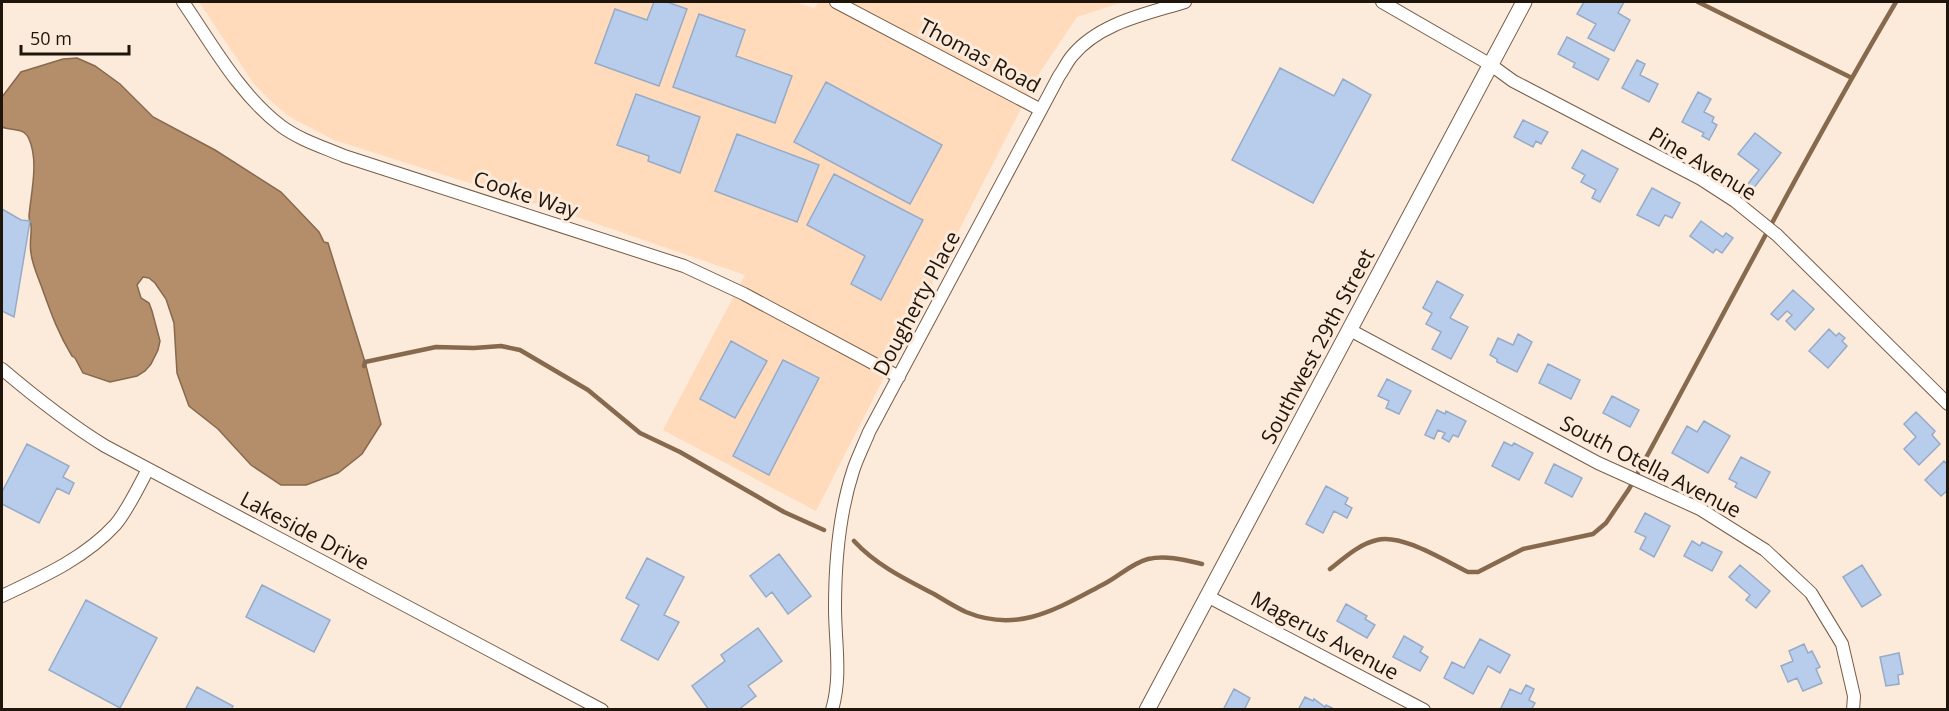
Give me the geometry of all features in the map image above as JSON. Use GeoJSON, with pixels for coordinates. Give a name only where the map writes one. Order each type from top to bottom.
{"type":"FeatureCollection","features":[{"type":"Feature","properties":{"kind":"street","name":"Cooke Way"},"geometry":{"type":"LineString","coordinates":[[183,2],[257,105],[283,127],[310,142],[344,156],[684,266],[744,294],[899,377]]}},
{"type":"Feature","properties":{"kind":"street","name":"Thomas Road"},"geometry":{"type":"LineString","coordinates":[[836,2],[1041,110]]}},
{"type":"Feature","properties":{"kind":"street","name":"Dougherty Place"},"geometry":{"type":"LineString","coordinates":[[832,710],[837,696],[838,651],[835,609],[838,546],[844,506],[853,471],[869,432],[1072,56],[1090,39],[1109,27],[1185,2]]}},
{"type":"Feature","properties":{"kind":"street"},"geometry":{"type":"LineString","coordinates":[[1382,2],[1491,65]]}},
{"type":"Feature","properties":{"kind":"street","name":"Southwest 29th Street"},"geometry":{"type":"LineString","coordinates":[[1147,710],[1524,2]]}},
{"type":"Feature","properties":{"kind":"street","name":"Pine Avenue"},"geometry":{"type":"LineString","coordinates":[[1491,65],[1513,81],[1701,179],[1735,201],[1777,235],[1947,404]]}},
{"type":"Feature","properties":{"kind":"street","name":"South Otella Avenue"},"geometry":{"type":"LineString","coordinates":[[1350,330],[1598,463],[1700,509],[1765,550],[1811,593],[1842,644],[1854,696],[1853,710]]}},
{"type":"Feature","properties":{"kind":"street","name":"Lakeside Drive"},"geometry":{"type":"LineString","coordinates":[[2,369],[75,428],[602,710]]}},
{"type":"Feature","properties":{"kind":"street"},"geometry":{"type":"LineString","coordinates":[[2,596],[52,573],[87,550],[117,524],[148,469]]}},
{"type":"Feature","properties":{"kind":"street","name":"Magerus Avenue"},"geometry":{"type":"LineString","coordinates":[[1207,596],[1424,710]]}},
{"type":"Feature","properties":{"kind":"shaded area"},"geometry":{"type":"Polygon","coordinates":[[[199,2],[794,2],[814,8],[819,2],[1123,2],[1077,17],[1038,75],[816,511],[663,430],[745,275],[586,220],[334,140],[290,117],[254,84],[199,2]]]}},
{"type":"Feature","properties":{"kind":"shaded area"},"geometry":{"type":"Polygon","coordinates":[[[77,58],[95,66],[120,84],[153,117],[215,150],[281,192],[319,232],[324,242],[328,243],[365,362],[381,424],[362,454],[338,473],[306,485],[281,485],[251,465],[218,429],[189,406],[177,373],[174,323],[166,299],[149,278],[143,277],[137,285],[141,298],[149,303],[160,341],[151,364],[145,371],[137,376],[110,382],[83,373],[72,356],[55,323],[32,257],[29,216],[34,177],[32,148],[27,135],[2,127],[2,97],[21,72],[63,59],[77,58]]]}},
{"type":"Feature","properties":{"kind":"building"},"geometry":{"type":"Polygon","coordinates":[[[654,2],[667,2],[687,9],[659,86],[595,63],[615,9],[647,20],[654,2]]]}},
{"type":"Feature","properties":{"kind":"building"},"geometry":{"type":"Polygon","coordinates":[[[1584,2],[1624,2],[1618,13],[1630,20],[1614,51],[1588,38],[1596,24],[1577,14],[1584,2]]]}},
{"type":"Feature","properties":{"kind":"building"},"geometry":{"type":"Polygon","coordinates":[[[699,14],[745,30],[736,56],[792,76],[775,123],[673,87],[699,14]]]}},
{"type":"Feature","properties":{"kind":"building"},"geometry":{"type":"Polygon","coordinates":[[[1567,37],[1609,59],[1598,80],[1573,67],[1575,63],[1558,54],[1567,37]]]}},
{"type":"Feature","properties":{"kind":"building"},"geometry":{"type":"Polygon","coordinates":[[[1637,60],[1645,64],[1640,75],[1658,84],[1649,102],[1622,88],[1637,60]]]}},
{"type":"Feature","properties":{"kind":"building"},"geometry":{"type":"Polygon","coordinates":[[[1280,68],[1334,96],[1343,79],[1371,95],[1313,203],[1232,160],[1280,68]]]}},
{"type":"Feature","properties":{"kind":"building"},"geometry":{"type":"Polygon","coordinates":[[[826,82],[942,145],[910,204],[794,142],[826,82]]]}},
{"type":"Feature","properties":{"kind":"building"},"geometry":{"type":"Polygon","coordinates":[[[1698,92],[1711,99],[1704,112],[1714,117],[1712,122],[1717,125],[1709,140],[1702,136],[1704,133],[1682,122],[1698,92]]]}},
{"type":"Feature","properties":{"kind":"building"},"geometry":{"type":"Polygon","coordinates":[[[636,94],[700,117],[680,173],[648,161],[649,156],[617,145],[636,94]]]}},
{"type":"Feature","properties":{"kind":"building"},"geometry":{"type":"Polygon","coordinates":[[[1523,120],[1548,132],[1541,144],[1536,141],[1533,147],[1514,137],[1523,120]]]}},
{"type":"Feature","properties":{"kind":"building"},"geometry":{"type":"Polygon","coordinates":[[[1755,133],[1781,153],[1753,189],[1747,185],[1759,170],[1738,154],[1755,133]]]}},
{"type":"Feature","properties":{"kind":"building"},"geometry":{"type":"Polygon","coordinates":[[[737,134],[819,165],[797,222],[715,191],[737,134]]]}},
{"type":"Feature","properties":{"kind":"building"},"geometry":{"type":"Polygon","coordinates":[[[1582,150],[1618,169],[1600,202],[1592,198],[1596,190],[1581,182],[1585,175],[1572,168],[1582,150]]]}},
{"type":"Feature","properties":{"kind":"building"},"geometry":{"type":"Polygon","coordinates":[[[834,174],[923,220],[881,300],[851,284],[865,256],[807,225],[834,174]]]}},
{"type":"Feature","properties":{"kind":"building"},"geometry":{"type":"Polygon","coordinates":[[[1652,188],[1680,203],[1672,218],[1665,215],[1659,226],[1637,215],[1652,188]]]}},
{"type":"Feature","properties":{"kind":"building"},"geometry":{"type":"Polygon","coordinates":[[[2,209],[21,220],[30,221],[14,317],[2,311],[2,209]]]}},
{"type":"Feature","properties":{"kind":"building"},"geometry":{"type":"Polygon","coordinates":[[[1701,221],[1723,237],[1726,233],[1733,238],[1722,253],[1716,249],[1713,253],[1690,236],[1701,221]]]}},
{"type":"Feature","properties":{"kind":"building"},"geometry":{"type":"Polygon","coordinates":[[[1437,281],[1463,295],[1450,318],[1468,327],[1451,359],[1432,349],[1441,332],[1426,324],[1432,313],[1423,308],[1437,281]]]}},
{"type":"Feature","properties":{"kind":"building"},"geometry":{"type":"Polygon","coordinates":[[[1793,290],[1814,309],[1795,330],[1786,321],[1792,315],[1787,311],[1778,320],[1771,314],[1793,290]]]}},
{"type":"Feature","properties":{"kind":"building"},"geometry":{"type":"Polygon","coordinates":[[[1829,329],[1836,336],[1839,333],[1845,338],[1842,341],[1847,346],[1828,368],[1809,351],[1829,329]]]}},
{"type":"Feature","properties":{"kind":"building"},"geometry":{"type":"Polygon","coordinates":[[[1518,334],[1532,342],[1517,372],[1497,362],[1497,359],[1490,355],[1498,338],[1513,345],[1518,334]]]}},
{"type":"Feature","properties":{"kind":"building"},"geometry":{"type":"Polygon","coordinates":[[[731,341],[767,361],[735,418],[700,399],[731,341]]]}},
{"type":"Feature","properties":{"kind":"building"},"geometry":{"type":"Polygon","coordinates":[[[783,360],[819,378],[769,475],[733,456],[783,360]]]}},
{"type":"Feature","properties":{"kind":"building"},"geometry":{"type":"Polygon","coordinates":[[[1548,364],[1580,380],[1571,399],[1539,383],[1548,364]]]}},
{"type":"Feature","properties":{"kind":"building"},"geometry":{"type":"Polygon","coordinates":[[[1387,379],[1411,391],[1399,414],[1386,408],[1389,401],[1378,396],[1387,379]]]}},
{"type":"Feature","properties":{"kind":"building"},"geometry":{"type":"Polygon","coordinates":[[[1612,396],[1639,410],[1630,427],[1603,413],[1612,396]]]}},
{"type":"Feature","properties":{"kind":"building"},"geometry":{"type":"Polygon","coordinates":[[[1437,410],[1445,414],[1446,411],[1466,421],[1458,437],[1453,435],[1449,442],[1442,438],[1445,433],[1438,430],[1434,439],[1425,435],[1437,410]]]}},
{"type":"Feature","properties":{"kind":"building"},"geometry":{"type":"Polygon","coordinates":[[[1916,412],[1935,431],[1932,435],[1940,444],[1919,465],[1904,449],[1916,437],[1904,424],[1916,412]]]}},
{"type":"Feature","properties":{"kind":"building"},"geometry":{"type":"Polygon","coordinates":[[[1704,421],[1730,436],[1708,473],[1672,453],[1687,426],[1697,432],[1704,421]]]}},
{"type":"Feature","properties":{"kind":"building"},"geometry":{"type":"Polygon","coordinates":[[[1504,442],[1512,446],[1514,443],[1533,453],[1519,480],[1492,466],[1504,442]]]}},
{"type":"Feature","properties":{"kind":"building"},"geometry":{"type":"Polygon","coordinates":[[[27,444],[69,466],[63,477],[74,483],[69,494],[57,488],[39,523],[2,504],[2,492],[27,444]]]}},
{"type":"Feature","properties":{"kind":"building"},"geometry":{"type":"Polygon","coordinates":[[[1741,457],[1770,472],[1756,498],[1735,487],[1737,483],[1729,479],[1741,457]]]}},
{"type":"Feature","properties":{"kind":"building"},"geometry":{"type":"Polygon","coordinates":[[[1944,461],[1948,465],[1948,490],[1941,496],[1925,480],[1944,461]]]}},
{"type":"Feature","properties":{"kind":"building"},"geometry":{"type":"Polygon","coordinates":[[[1554,464],[1582,478],[1572,497],[1545,483],[1554,464]]]}},
{"type":"Feature","properties":{"kind":"building"},"geometry":{"type":"Polygon","coordinates":[[[1326,486],[1348,498],[1345,504],[1352,508],[1347,518],[1334,511],[1323,533],[1306,524],[1326,486]]]}},
{"type":"Feature","properties":{"kind":"building"},"geometry":{"type":"Polygon","coordinates":[[[1645,513],[1670,526],[1654,557],[1640,549],[1646,537],[1635,532],[1645,513]]]}},
{"type":"Feature","properties":{"kind":"building"},"geometry":{"type":"Polygon","coordinates":[[[1692,541],[1700,546],[1702,542],[1722,552],[1712,571],[1684,556],[1692,541]]]}},
{"type":"Feature","properties":{"kind":"building"},"geometry":{"type":"Polygon","coordinates":[[[779,554],[811,596],[788,614],[772,592],[766,597],[750,576],[779,554]]]}},
{"type":"Feature","properties":{"kind":"building"},"geometry":{"type":"Polygon","coordinates":[[[647,558],[684,577],[664,615],[679,622],[658,660],[621,640],[639,605],[626,598],[647,558]]]}},
{"type":"Feature","properties":{"kind":"building"},"geometry":{"type":"Polygon","coordinates":[[[1740,565],[1770,591],[1756,608],[1746,600],[1750,595],[1729,577],[1740,565]]]}},
{"type":"Feature","properties":{"kind":"building"},"geometry":{"type":"Polygon","coordinates":[[[1862,565],[1881,595],[1862,607],[1843,577],[1862,565]]]}},
{"type":"Feature","properties":{"kind":"building"},"geometry":{"type":"Polygon","coordinates":[[[262,585],[330,620],[314,652],[246,617],[262,585]]]}},
{"type":"Feature","properties":{"kind":"building"},"geometry":{"type":"Polygon","coordinates":[[[86,600],[157,638],[120,708],[49,670],[86,600]]]}},
{"type":"Feature","properties":{"kind":"building"},"geometry":{"type":"Polygon","coordinates":[[[1346,604],[1367,616],[1365,619],[1375,625],[1367,638],[1337,621],[1346,604]]]}},
{"type":"Feature","properties":{"kind":"building"},"geometry":{"type":"Polygon","coordinates":[[[758,628],[782,661],[748,686],[756,696],[738,710],[709,710],[692,686],[725,661],[721,655],[758,628]]]}},
{"type":"Feature","properties":{"kind":"building"},"geometry":{"type":"Polygon","coordinates":[[[1404,636],[1423,647],[1420,652],[1428,657],[1420,671],[1393,657],[1404,636]]]}},
{"type":"Feature","properties":{"kind":"building"},"geometry":{"type":"Polygon","coordinates":[[[1480,639],[1510,655],[1500,673],[1488,666],[1473,694],[1444,678],[1452,662],[1464,668],[1480,639]]]}},
{"type":"Feature","properties":{"kind":"building"},"geometry":{"type":"Polygon","coordinates":[[[1804,644],[1808,653],[1812,651],[1820,667],[1816,669],[1822,683],[1803,691],[1797,678],[1788,682],[1781,666],[1793,661],[1789,651],[1804,644]]]}},
{"type":"Feature","properties":{"kind":"building"},"geometry":{"type":"Polygon","coordinates":[[[1899,653],[1903,674],[1898,675],[1899,684],[1886,686],[1880,657],[1899,653]]]}},
{"type":"Feature","properties":{"kind":"building"},"geometry":{"type":"Polygon","coordinates":[[[1526,685],[1534,689],[1529,700],[1535,703],[1531,710],[1501,708],[1510,689],[1521,694],[1526,685]]]}},
{"type":"Feature","properties":{"kind":"building"},"geometry":{"type":"Polygon","coordinates":[[[197,687],[233,706],[231,710],[185,710],[197,687]]]}},
{"type":"Feature","properties":{"kind":"building"},"geometry":{"type":"Polygon","coordinates":[[[1234,689],[1250,698],[1244,710],[1223,710],[1234,689]]]}},
{"type":"Feature","properties":{"kind":"building"},"geometry":{"type":"Polygon","coordinates":[[[1305,697],[1313,701],[1314,699],[1325,707],[1326,705],[1334,709],[1298,710],[1305,697]]]}},
{"type":"Feature","properties":{"kind":"waterway"},"geometry":{"type":"LineString","coordinates":[[1698,2],[1852,78]]}},
{"type":"Feature","properties":{"kind":"waterway"},"geometry":{"type":"LineString","coordinates":[[1330,569],[1364,545],[1387,539],[1398,540],[1423,549],[1468,572],[1478,572],[1523,549],[1593,534],[1606,523],[1629,489],[1794,183],[1896,2]]}},
{"type":"Feature","properties":{"kind":"waterway"},"geometry":{"type":"LineString","coordinates":[[364,366],[365,362],[436,347],[501,346],[520,350],[588,390],[640,433],[680,452],[784,512],[824,530]]}},
{"type":"Feature","properties":{"kind":"waterway"},"geometry":{"type":"LineString","coordinates":[[854,541],[891,571],[958,608],[985,618],[1003,620],[1021,619],[1054,609],[1148,559],[1169,558],[1202,564]]}}]}
